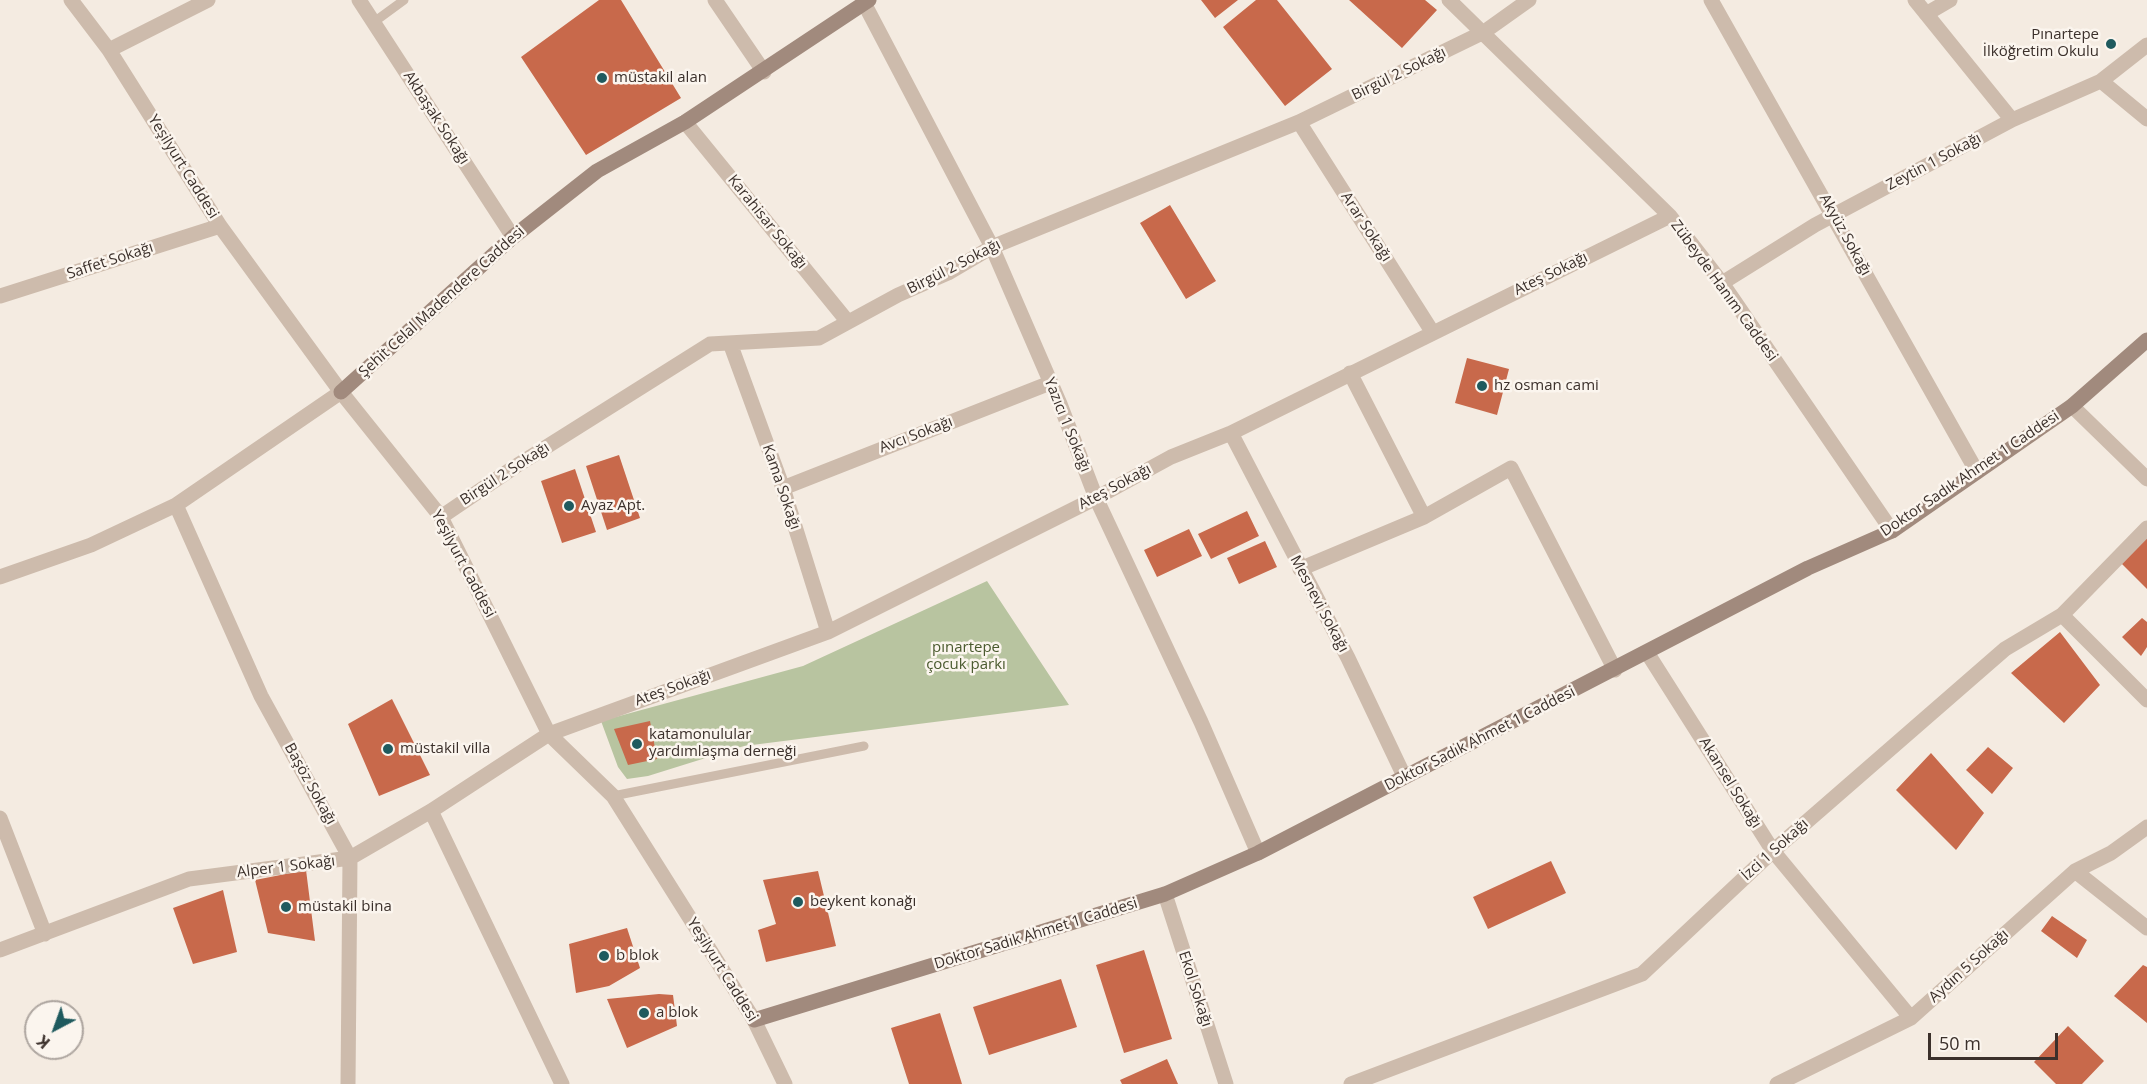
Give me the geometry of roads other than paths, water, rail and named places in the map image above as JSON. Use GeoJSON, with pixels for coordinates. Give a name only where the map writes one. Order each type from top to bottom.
{"type":"FeatureCollection","features":[{"type":"Feature","properties":{"kind":"street","name":"Yeşilyurt Caddesi"},"geometry":{"type":"LineString","coordinates":[[71,0],[109,50],[220,226],[341,392],[441,517],[549,734],[613,796],[754,1020],[785,1084]]}},
{"type":"Feature","properties":{"kind":"street"},"geometry":{"type":"LineString","coordinates":[[109,50],[208,0]]}},
{"type":"Feature","properties":{"kind":"street","name":"Akbaşak Sokağı"},"geometry":{"type":"LineString","coordinates":[[359,0],[513,237]]}},
{"type":"Feature","properties":{"kind":"street"},"geometry":{"type":"LineString","coordinates":[[716,0],[764,72]]}},
{"type":"Feature","properties":{"kind":"street","name":"Zübeyde Hanım Caddesi"},"geometry":{"type":"LineString","coordinates":[[1449,0],[1670,216],[1722,283],[1892,531]]}},
{"type":"Feature","properties":{"kind":"street","name":"Birgül 2 Sokağı"},"geometry":{"type":"LineString","coordinates":[[441,517],[516,466],[710,344],[819,338],[948,273],[992,247],[1299,122],[1484,32],[1529,0]]}},
{"type":"Feature","properties":{"kind":"street","name":"Akyüz Sokağı"},"geometry":{"type":"LineString","coordinates":[[1711,0],[1977,472]]}},
{"type":"Feature","properties":{"kind":"street"},"geometry":{"type":"LineString","coordinates":[[1915,0],[2012,120]]}},
{"type":"Feature","properties":{"kind":"street"},"geometry":{"type":"LineString","coordinates":[[1926,14],[1950,0]]}},
{"type":"Feature","properties":{"kind":"street","name":"Şehit Celal Madendere Caddesi"},"geometry":{"type":"LineString","coordinates":[[0,577],[91,545],[176,505],[341,392],[513,237],[597,171],[685,122],[867,2]]}},
{"type":"Feature","properties":{"kind":"street","name":"Yazıcı 1 Sokağı"},"geometry":{"type":"LineString","coordinates":[[867,2],[992,247],[1096,498],[1201,722],[1258,853]]}},
{"type":"Feature","properties":{"kind":"street","name":"Zeytin 1 Sokağı"},"geometry":{"type":"LineString","coordinates":[[1722,283],[1834,215],[2012,120],[2101,81],[2147,45]]}},
{"type":"Feature","properties":{"kind":"street"},"geometry":{"type":"LineString","coordinates":[[2101,81],[2147,119]]}},
{"type":"Feature","properties":{"kind":"street","name":"Karahisar Sokağı"},"geometry":{"type":"LineString","coordinates":[[685,122],[848,322]]}},
{"type":"Feature","properties":{"kind":"street","name":"Arar Sokağı"},"geometry":{"type":"LineString","coordinates":[[1299,122],[1433,333]]}},
{"type":"Feature","properties":{"kind":"street","name":"Ateş Sokağı"},"geometry":{"type":"LineString","coordinates":[[549,734],[828,632],[1096,498],[1171,457],[1231,433],[1670,216]]}},
{"type":"Feature","properties":{"kind":"street","name":"Saffet Sokağı"},"geometry":{"type":"LineString","coordinates":[[0,296],[220,226]]}},
{"type":"Feature","properties":{"kind":"street","name":"Doktor Sadık Ahmet 1 Caddesi"},"geometry":{"type":"LineString","coordinates":[[754,1020],[1165,894],[1258,853],[1404,776],[1648,654],[1809,568],[1892,531],[2047,421],[2072,406],[2147,340]]}},
{"type":"Feature","properties":{"kind":"street","name":"Kama Sokağı"},"geometry":{"type":"LineString","coordinates":[[730,343],[783,488],[828,632]]}},
{"type":"Feature","properties":{"kind":"street"},"geometry":{"type":"LineString","coordinates":[[1350,374],[1424,517]]}},
{"type":"Feature","properties":{"kind":"street","name":"Avcı Sokağı"},"geometry":{"type":"LineString","coordinates":[[783,488],[1050,383]]}},
{"type":"Feature","properties":{"kind":"street"},"geometry":{"type":"LineString","coordinates":[[2072,406],[2147,478]]}},
{"type":"Feature","properties":{"kind":"street","name":"Mesnevi Sokağı"},"geometry":{"type":"LineString","coordinates":[[1231,433],[1348,658],[1404,776]]}},
{"type":"Feature","properties":{"kind":"street"},"geometry":{"type":"LineString","coordinates":[[1300,569],[1424,517],[1512,468],[1615,670]]}},
{"type":"Feature","properties":{"kind":"street","name":"Başöz Sokağı"},"geometry":{"type":"LineString","coordinates":[[176,505],[261,696],[350,858],[348,1084]]}},
{"type":"Feature","properties":{"kind":"street","name":"İzci 1 Sokağı"},"geometry":{"type":"LineString","coordinates":[[1359,1083],[1642,974],[1773,851],[2005,649],[2062,615],[2147,528]]}},
{"type":"Feature","properties":{"kind":"street"},"geometry":{"type":"LineString","coordinates":[[2062,615],[2147,700]]}},
{"type":"Feature","properties":{"kind":"street","name":"Akansel Sokağı"},"geometry":{"type":"LineString","coordinates":[[1648,654],[1773,851],[1911,1018]]}},
{"type":"Feature","properties":{"kind":"street","name":"Alper 1 Sokağı"},"geometry":{"type":"LineString","coordinates":[[0,950],[189,879],[350,858],[431,811],[549,734]]}},
{"type":"Feature","properties":{"kind":"street"},"geometry":{"type":"LineString","coordinates":[[431,811],[562,1084]]}},
{"type":"Feature","properties":{"kind":"street"},"geometry":{"type":"LineString","coordinates":[[0,818],[45,934]]}},
{"type":"Feature","properties":{"kind":"street","name":"Aydın 5 Sokağı"},"geometry":{"type":"LineString","coordinates":[[1777,1084],[1911,1018],[2075,871],[2111,853],[2147,827]]}},
{"type":"Feature","properties":{"kind":"street"},"geometry":{"type":"LineString","coordinates":[[2075,871],[2147,928]]}},
{"type":"Feature","properties":{"kind":"street","name":"Ekol Sokağı"},"geometry":{"type":"LineString","coordinates":[[1165,894],[1226,1084]]}},
{"type":"Feature","properties":{"kind":"lane"},"geometry":{"type":"LineString","coordinates":[[374,22],[404,0]]}},
{"type":"Feature","properties":{"kind":"lane"},"geometry":{"type":"LineString","coordinates":[[613,796],[864,746]]}},
{"type":"Feature","properties":{"kind":"place","name":"Pınartepe İlköğretim Okulu"},"geometry":{"type":"Point","coordinates":[2111,44]}},
{"type":"Feature","properties":{"kind":"place","name":"müstakil alan"},"geometry":{"type":"Point","coordinates":[602,78]}},
{"type":"Feature","properties":{"kind":"place","name":"hz osman cami"},"geometry":{"type":"Point","coordinates":[1482,386]}},
{"type":"Feature","properties":{"kind":"place","name":"Ayaz Apt."},"geometry":{"type":"Point","coordinates":[569,506]}},
{"type":"Feature","properties":{"kind":"place","name":"katamonulular yardımlaşma derneği"},"geometry":{"type":"Point","coordinates":[637,744]}},
{"type":"Feature","properties":{"kind":"place","name":"müstakil villa"},"geometry":{"type":"Point","coordinates":[388,749]}},
{"type":"Feature","properties":{"kind":"place","name":"beykent konağı"},"geometry":{"type":"Point","coordinates":[798,902]}},
{"type":"Feature","properties":{"kind":"place","name":"müstakil bina"},"geometry":{"type":"Point","coordinates":[286,907]}},
{"type":"Feature","properties":{"kind":"place","name":"b blok"},"geometry":{"type":"Point","coordinates":[604,956]}},
{"type":"Feature","properties":{"kind":"place","name":"a blok"},"geometry":{"type":"Point","coordinates":[644,1013]}},
{"type":"Feature","properties":{"kind":"park label","name":"pınartepe çocuk parkı"},"geometry":{"type":"Point","coordinates":[966,656]}}]}
